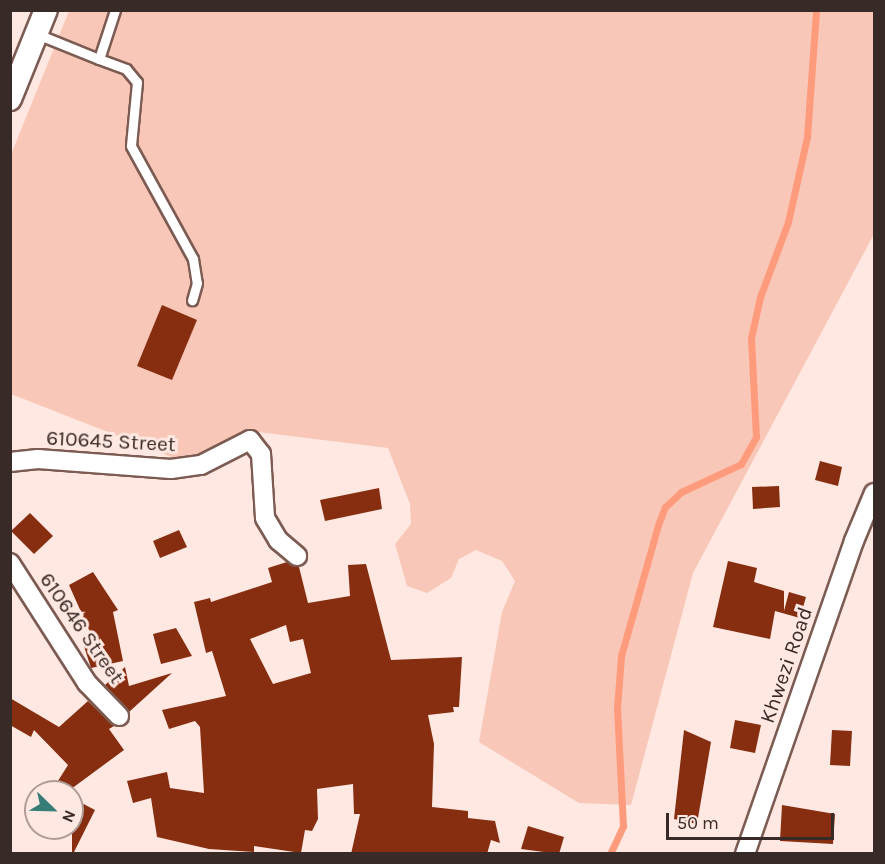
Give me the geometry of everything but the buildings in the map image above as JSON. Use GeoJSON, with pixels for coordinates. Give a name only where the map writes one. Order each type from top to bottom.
{"type":"FeatureCollection","features":[{"type":"Feature","properties":{"kind":"street"},"geometry":{"type":"LineString","coordinates":[[10,99],[46,10]]}},
{"type":"Feature","properties":{"kind":"street","name":"610645 Street"},"geometry":{"type":"LineString","coordinates":[[10,462],[38,459],[171,469],[201,465],[250,440],[261,454],[265,518],[278,540],[297,556]]}},
{"type":"Feature","properties":{"kind":"street","name":"Khwezi Road"},"geometry":{"type":"LineString","coordinates":[[745,854],[854,541],[874,493]]}},
{"type":"Feature","properties":{"kind":"street","name":"610646 Street"},"geometry":{"type":"LineString","coordinates":[[10,563],[87,683],[119,716]]}},
{"type":"Feature","properties":{"kind":"lane"},"geometry":{"type":"LineString","coordinates":[[99,59],[115,10]]}},
{"type":"Feature","properties":{"kind":"lane"},"geometry":{"type":"LineString","coordinates":[[37,34],[126,69],[137,82],[131,146],[193,259],[197,283],[192,300]]}},
{"type":"Feature","properties":{"kind":"shaded area"},"geometry":{"type":"Polygon","coordinates":[[[69,11],[874,11],[874,234],[693,573],[631,805],[579,803],[479,742],[502,612],[515,581],[502,561],[476,550],[459,559],[451,578],[427,593],[407,586],[395,544],[411,524],[410,504],[388,448],[250,431],[200,458],[174,458],[11,394],[10,157],[69,11]]]}},
{"type":"Feature","properties":{"kind":"waterway"},"geometry":{"type":"LineString","coordinates":[[610,854],[623,826],[617,709],[621,656],[658,525],[665,507],[681,492],[741,464],[756,437],[751,338],[760,297],[788,222],[807,137],[816,10]]}}]}
